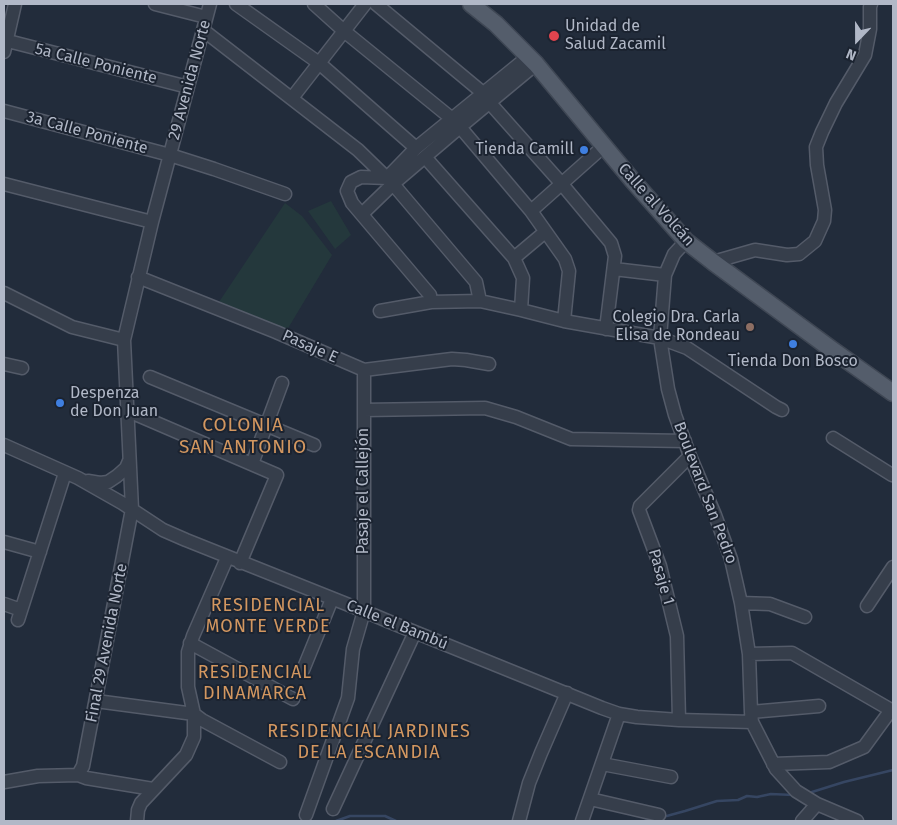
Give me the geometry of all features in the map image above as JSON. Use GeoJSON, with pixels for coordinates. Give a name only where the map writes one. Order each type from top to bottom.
{"type":"FeatureCollection","features":[{"type":"Feature","properties":{"kind":"main road","name":"Calle al Volcán"},"geometry":{"type":"LineString","coordinates":[[471,4],[496,24],[532,60],[632,181],[686,241],[830,349],[893,393]]}},
{"type":"Feature","properties":{"kind":"street"},"geometry":{"type":"LineString","coordinates":[[5,44],[15,4]]}},
{"type":"Feature","properties":{"kind":"street"},"geometry":{"type":"LineString","coordinates":[[155,4],[206,17]]}},
{"type":"Feature","properties":{"kind":"street","name":"29 Avenida Norte"},"geometry":{"type":"LineString","coordinates":[[124,340],[138,276],[210,4]]}},
{"type":"Feature","properties":{"kind":"street"},"geometry":{"type":"LineString","coordinates":[[236,4],[319,63],[420,152],[514,258],[523,278],[522,310]]}},
{"type":"Feature","properties":{"kind":"street"},"geometry":{"type":"LineString","coordinates":[[314,4],[344,31],[456,122],[531,211],[565,259],[569,272],[564,321]]}},
{"type":"Feature","properties":{"kind":"street"},"geometry":{"type":"LineString","coordinates":[[292,98],[365,4]]}},
{"type":"Feature","properties":{"kind":"street"},"geometry":{"type":"LineString","coordinates":[[376,4],[486,97],[611,243],[615,256],[606,329]]}},
{"type":"Feature","properties":{"kind":"street"},"geometry":{"type":"LineString","coordinates":[[713,262],[755,250],[787,255],[799,254],[815,241],[824,221],[825,210],[817,165],[816,147],[836,104],[865,56],[870,29],[871,4]]}},
{"type":"Feature","properties":{"kind":"street"},"geometry":{"type":"LineString","coordinates":[[203,30],[358,150],[390,181],[476,282],[480,301]]}},
{"type":"Feature","properties":{"kind":"street","name":"5a Calle Poniente"},"geometry":{"type":"LineString","coordinates":[[5,44],[188,87]]}},
{"type":"Feature","properties":{"kind":"street"},"geometry":{"type":"LineString","coordinates":[[362,214],[390,181],[420,152],[532,60]]}},
{"type":"Feature","properties":{"kind":"street","name":"3a Calle Poniente"},"geometry":{"type":"LineString","coordinates":[[4,111],[170,156],[285,194]]}},
{"type":"Feature","properties":{"kind":"street"},"geometry":{"type":"LineString","coordinates":[[531,211],[604,146]]}},
{"type":"Feature","properties":{"kind":"street"},"geometry":{"type":"LineString","coordinates":[[390,181],[361,177],[351,182],[347,191],[352,203],[430,295],[431,302]]}},
{"type":"Feature","properties":{"kind":"street"},"geometry":{"type":"LineString","coordinates":[[4,184],[152,222]]}},
{"type":"Feature","properties":{"kind":"street"},"geometry":{"type":"LineString","coordinates":[[514,258],[545,232]]}},
{"type":"Feature","properties":{"kind":"street","name":"Boulevard San Pedro"},"geometry":{"type":"LineString","coordinates":[[686,241],[674,254],[666,276],[660,338],[668,389],[676,415],[690,456],[716,515],[731,559],[741,603],[749,654],[752,717],[776,769],[796,790],[817,804],[857,821]]}},
{"type":"Feature","properties":{"kind":"street"},"geometry":{"type":"LineString","coordinates":[[614,270],[666,276]]}},
{"type":"Feature","properties":{"kind":"street","name":"Pasaje E"},"geometry":{"type":"LineString","coordinates":[[138,276],[364,370]]}},
{"type":"Feature","properties":{"kind":"street"},"geometry":{"type":"LineString","coordinates":[[4,294],[72,327],[124,340]]}},
{"type":"Feature","properties":{"kind":"street"},"geometry":{"type":"LineString","coordinates":[[380,311],[431,302],[480,301],[564,321],[660,338],[687,348],[776,408],[782,410]]}},
{"type":"Feature","properties":{"kind":"street","name":"Final 29 Avenida Norte"},"geometry":{"type":"LineString","coordinates":[[78,775],[83,766],[132,509],[124,340]]}},
{"type":"Feature","properties":{"kind":"street"},"geometry":{"type":"LineString","coordinates":[[364,370],[452,359],[489,364]]}},
{"type":"Feature","properties":{"kind":"street"},"geometry":{"type":"LineString","coordinates":[[4,364],[22,368]]}},
{"type":"Feature","properties":{"kind":"street","name":"Pasaje el Callejón"},"geometry":{"type":"LineString","coordinates":[[306,815],[348,698],[353,649],[364,611],[364,370]]}},
{"type":"Feature","properties":{"kind":"street"},"geometry":{"type":"LineString","coordinates":[[150,376],[314,445]]}},
{"type":"Feature","properties":{"kind":"street"},"geometry":{"type":"LineString","coordinates":[[252,464],[282,384]]}},
{"type":"Feature","properties":{"kind":"street"},"geometry":{"type":"LineString","coordinates":[[364,410],[485,408],[516,417],[571,439],[685,441]]}},
{"type":"Feature","properties":{"kind":"street"},"geometry":{"type":"LineString","coordinates":[[126,410],[277,475],[240,563]]}},
{"type":"Feature","properties":{"kind":"street"},"geometry":{"type":"LineString","coordinates":[[833,438],[893,474]]}},
{"type":"Feature","properties":{"kind":"street","name":"Calle el Bambú"},"geometry":{"type":"LineString","coordinates":[[4,445],[78,478],[132,509],[163,530],[240,563],[332,598],[619,714],[678,720],[752,717],[819,706]]}},
{"type":"Feature","properties":{"kind":"street","name":"Pasaje 1"},"geometry":{"type":"LineString","coordinates":[[678,720],[677,636],[660,566],[639,510],[640,506],[690,456]]}},
{"type":"Feature","properties":{"kind":"street"},"geometry":{"type":"LineString","coordinates":[[78,478],[100,484],[108,482],[126,468],[129,461]]}},
{"type":"Feature","properties":{"kind":"street"},"geometry":{"type":"LineString","coordinates":[[4,604],[20,615],[65,473]]}},
{"type":"Feature","properties":{"kind":"street"},"geometry":{"type":"LineString","coordinates":[[4,542],[40,552]]}},
{"type":"Feature","properties":{"kind":"street"},"geometry":{"type":"LineString","coordinates":[[137,821],[141,803],[188,752],[194,737],[194,714],[188,686],[187,670],[190,642],[228,558]]}},
{"type":"Feature","properties":{"kind":"street"},"geometry":{"type":"LineString","coordinates":[[867,606],[893,567]]}},
{"type":"Feature","properties":{"kind":"street"},"geometry":{"type":"LineString","coordinates":[[304,670],[332,598]]}},
{"type":"Feature","properties":{"kind":"street"},"geometry":{"type":"LineString","coordinates":[[741,603],[770,604],[805,617]]}},
{"type":"Feature","properties":{"kind":"street"},"geometry":{"type":"LineString","coordinates":[[333,808],[415,632]]}},
{"type":"Feature","properties":{"kind":"street"},"geometry":{"type":"LineString","coordinates":[[190,642],[293,698]]}},
{"type":"Feature","properties":{"kind":"street"},"geometry":{"type":"LineString","coordinates":[[749,654],[792,653],[890,710],[864,747],[829,762],[773,764]]}},
{"type":"Feature","properties":{"kind":"street"},"geometry":{"type":"LineString","coordinates":[[519,821],[529,783],[567,694]]}},
{"type":"Feature","properties":{"kind":"street"},"geometry":{"type":"LineString","coordinates":[[96,701],[194,714],[280,762]]}},
{"type":"Feature","properties":{"kind":"street"},"geometry":{"type":"LineString","coordinates":[[582,821],[619,714]]}},
{"type":"Feature","properties":{"kind":"street"},"geometry":{"type":"LineString","coordinates":[[602,764],[671,777]]}},
{"type":"Feature","properties":{"kind":"street"},"geometry":{"type":"LineString","coordinates":[[4,782],[38,776],[78,775],[153,789]]}},
{"type":"Feature","properties":{"kind":"street"},"geometry":{"type":"LineString","coordinates":[[590,799],[660,815]]}},
{"type":"Feature","properties":{"kind":"street"},"geometry":{"type":"LineString","coordinates":[[802,821],[817,804]]}},
{"type":"Feature","properties":{"kind":"green space"},"geometry":{"type":"Polygon","coordinates":[[[331,201],[351,235],[335,249],[308,211],[331,201]]]}},
{"type":"Feature","properties":{"kind":"green space"},"geometry":{"type":"Polygon","coordinates":[[[285,203],[302,216],[332,255],[284,335],[217,305],[285,203]]]}},
{"type":"Feature","properties":{"kind":"waterway"},"geometry":{"type":"LineString","coordinates":[[812,792],[893,770]]}},
{"type":"Feature","properties":{"kind":"waterway"},"geometry":{"type":"LineString","coordinates":[[663,817],[717,801],[738,800],[747,796],[757,797],[771,794],[793,795]]}},
{"type":"Feature","properties":{"kind":"waterway"},"geometry":{"type":"LineString","coordinates":[[336,821],[350,816],[385,816],[396,821]]}},
{"type":"Feature","properties":{"kind":"waterway"},"geometry":{"type":"LineString","coordinates":[[645,821],[653,819]]}},
{"type":"Feature","properties":{"kind":"place","name":"Unidad de Salud Zacamil"},"geometry":{"type":"Point","coordinates":[554,36]}},
{"type":"Feature","properties":{"kind":"place","name":"Tienda Camill"},"geometry":{"type":"Point","coordinates":[584,150]}},
{"type":"Feature","properties":{"kind":"place","name":"Colegio Dra. Carla Elisa de Rondeau"},"geometry":{"type":"Point","coordinates":[750,327]}},
{"type":"Feature","properties":{"kind":"place","name":"Tienda Don Bosco"},"geometry":{"type":"Point","coordinates":[793,344]}},
{"type":"Feature","properties":{"kind":"place","name":"Despenza de Don Juan"},"geometry":{"type":"Point","coordinates":[60,403]}},
{"type":"Feature","properties":{"kind":"district","name":"COLONIA SAN ANTONIO"},"geometry":{"type":"Point","coordinates":[243,437]}},
{"type":"Feature","properties":{"kind":"district","name":"RESIDENCIAL MONTE VERDE"},"geometry":{"type":"Point","coordinates":[268,616]}},
{"type":"Feature","properties":{"kind":"district","name":"RESIDENCIAL DINAMARCA"},"geometry":{"type":"Point","coordinates":[255,683]}},
{"type":"Feature","properties":{"kind":"district","name":"RESIDENCIAL JARDINES DE LA ESCANDIA"},"geometry":{"type":"Point","coordinates":[369,742]}}]}
